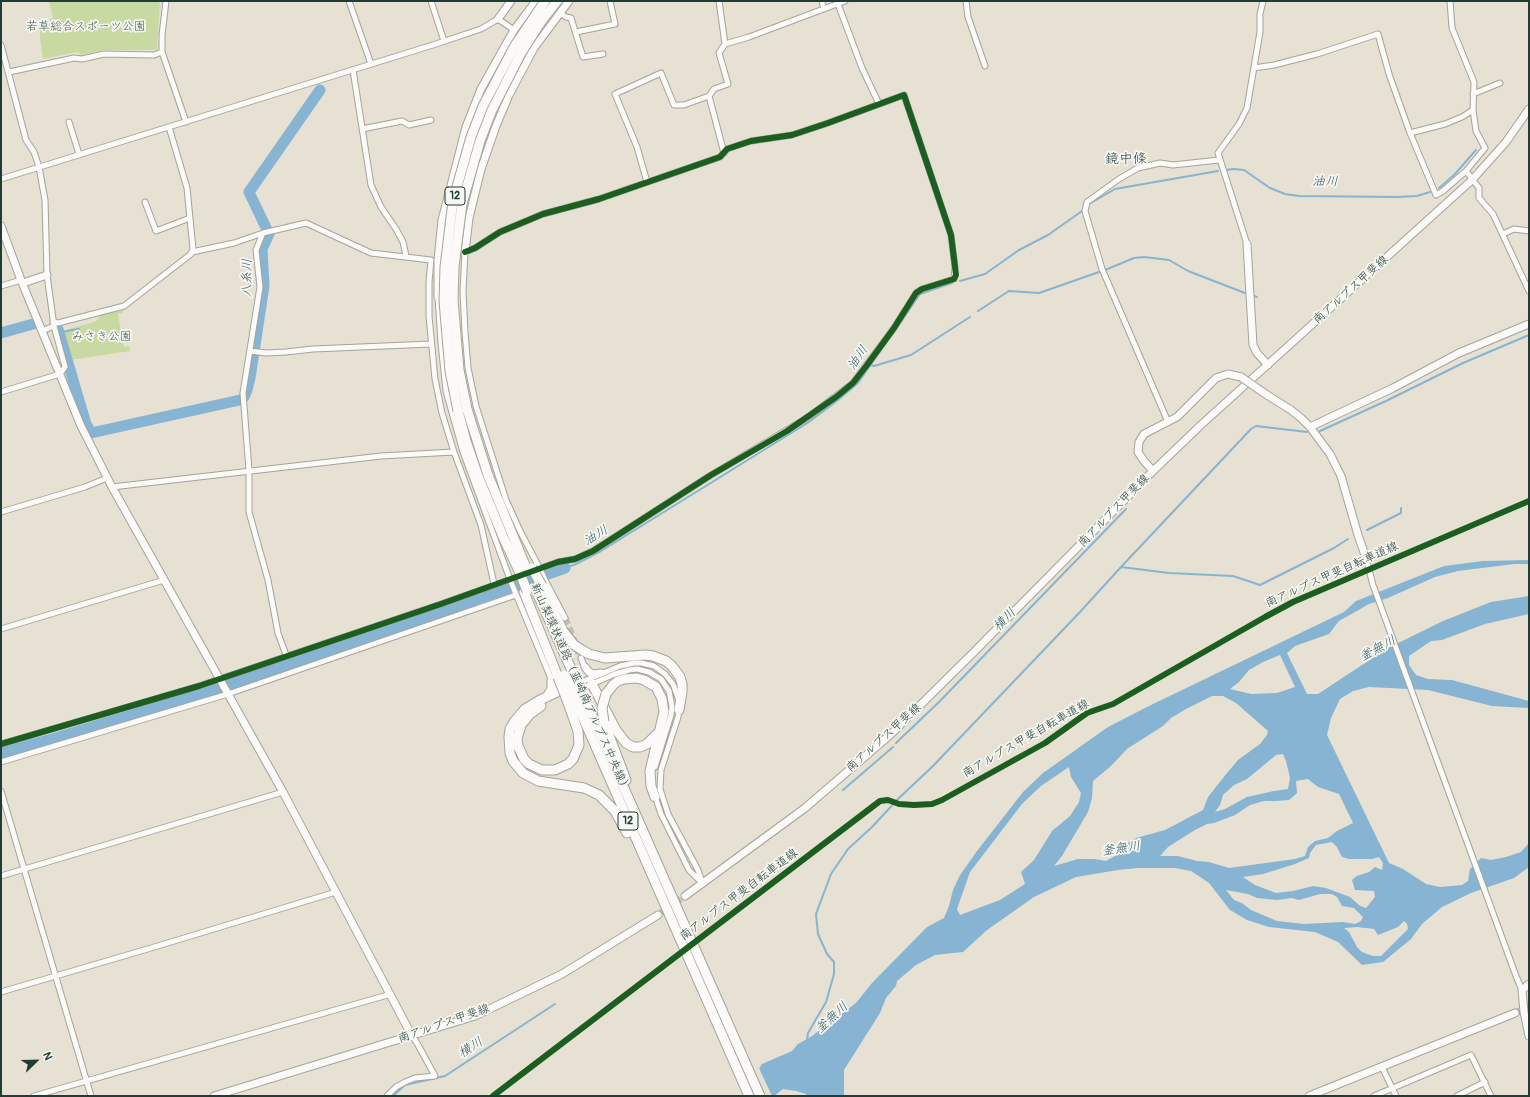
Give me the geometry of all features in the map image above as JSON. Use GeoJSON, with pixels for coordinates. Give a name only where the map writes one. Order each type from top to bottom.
{"type":"FeatureCollection","features":[{"type":"Feature","properties":{"kind":"highway","name":"新山梨環状道路（韮崎南アルプス中央線）"},"geometry":{"type":"LineString","coordinates":[[545,1],[514,47],[484,106],[471,137],[453,201],[445,267],[444,301],[450,371],[488,475],[508,537],[525,573],[529,589],[569,696],[683,945],[749,1096]]}},
{"type":"Feature","properties":{"kind":"highway","name":"新山梨環状道路（韮崎南アルプス中央線）"},"geometry":{"type":"LineString","coordinates":[[463,410],[453,300],[454,268],[462,204],[480,141],[492,110],[521,53],[540,23],[557,1]]}},
{"type":"Feature","properties":{"kind":"highway"},"geometry":{"type":"LineString","coordinates":[[508,537],[525,573],[529,589],[569,696],[578,731],[578,745],[576,752],[568,764],[548,771],[535,768],[524,759],[518,746],[517,739],[521,725],[536,709],[569,696]]}},
{"type":"Feature","properties":{"kind":"highway"},"geometry":{"type":"LineString","coordinates":[[529,589],[574,645],[589,654],[604,658],[653,656],[666,661],[672,666],[680,677],[682,684],[679,710]]}},
{"type":"Feature","properties":{"kind":"highway"},"geometry":{"type":"LineString","coordinates":[[546,698],[562,676]]}},
{"type":"Feature","properties":{"kind":"highway"},"geometry":{"type":"LineString","coordinates":[[655,797],[650,781],[650,771],[664,712],[664,705],[659,693],[650,683],[637,678],[624,679],[613,685],[606,694],[602,708],[604,722],[641,817],[674,894],[690,939]]}},
{"type":"Feature","properties":{"kind":"highway"},"geometry":{"type":"LineString","coordinates":[[591,681],[616,730],[623,740],[629,745],[636,747],[648,744],[660,729]]}},
{"type":"Feature","properties":{"kind":"highway","name":"新山梨環状道路（韮崎南アルプス中央線）"},"geometry":{"type":"LineString","coordinates":[[569,696],[690,939],[760,1096]]}},
{"type":"Feature","properties":{"kind":"highway"},"geometry":{"type":"LineString","coordinates":[[569,696],[546,698],[525,709],[514,722],[509,737],[510,753],[513,761],[529,778],[591,791],[599,795],[610,806],[624,826],[683,945]]}},
{"type":"Feature","properties":{"kind":"street"},"geometry":{"type":"LineString","coordinates":[[166,1],[162,52],[186,122]]}},
{"type":"Feature","properties":{"kind":"street"},"geometry":{"type":"LineString","coordinates":[[349,1],[371,64]]}},
{"type":"Feature","properties":{"kind":"street"},"geometry":{"type":"LineString","coordinates":[[431,1],[444,41]]}},
{"type":"Feature","properties":{"kind":"street"},"geometry":{"type":"LineString","coordinates":[[1,179],[481,29],[498,19],[511,1]]}},
{"type":"Feature","properties":{"kind":"street"},"geometry":{"type":"LineString","coordinates":[[525,573],[463,452],[446,391],[440,344],[438,260],[442,220],[466,127],[481,89],[514,30],[536,1]]}},
{"type":"Feature","properties":{"kind":"street"},"geometry":{"type":"LineString","coordinates":[[565,618],[529,589],[506,500],[476,406],[468,368],[463,291],[468,225],[481,169],[499,118],[509,95],[534,48],[569,1]]}},
{"type":"Feature","properties":{"kind":"street"},"geometry":{"type":"LineString","coordinates":[[576,32],[615,24],[610,1]]}},
{"type":"Feature","properties":{"kind":"street"},"geometry":{"type":"LineString","coordinates":[[647,182],[637,147],[614,94],[661,73],[674,105],[684,105],[709,96],[714,89],[728,84],[719,53],[725,44],[719,1]]}},
{"type":"Feature","properties":{"kind":"street"},"geometry":{"type":"LineString","coordinates":[[822,1],[824,9]]}},
{"type":"Feature","properties":{"kind":"street"},"geometry":{"type":"LineString","coordinates":[[725,44],[749,38],[845,1]]}},
{"type":"Feature","properties":{"kind":"street"},"geometry":{"type":"LineString","coordinates":[[966,1],[968,17],[985,66]]}},
{"type":"Feature","properties":{"kind":"street"},"geometry":{"type":"LineString","coordinates":[[1263,1],[1260,14],[1260,32],[1247,108],[1239,124],[1218,153],[1247,244],[1253,345],[1257,353],[1268,365]]}},
{"type":"Feature","properties":{"kind":"street"},"geometry":{"type":"LineString","coordinates":[[1254,68],[1274,65],[1317,54],[1378,34],[1389,74],[1410,133],[1436,194],[1444,191],[1466,171],[1485,148],[1476,130],[1473,110],[1474,82],[1452,28],[1450,1]]}},
{"type":"Feature","properties":{"kind":"street"},"geometry":{"type":"LineString","coordinates":[[838,4],[862,68],[879,104]]}},
{"type":"Feature","properties":{"kind":"street"},"geometry":{"type":"LineString","coordinates":[[560,13],[571,18],[583,57],[603,54]]}},
{"type":"Feature","properties":{"kind":"street"},"geometry":{"type":"LineString","coordinates":[[498,19],[514,30]]}},
{"type":"Feature","properties":{"kind":"street"},"geometry":{"type":"LineString","coordinates":[[1,45],[26,140],[34,152],[39,167],[45,200],[47,275],[54,324],[65,367],[60,374],[1,392]]}},
{"type":"Feature","properties":{"kind":"street"},"geometry":{"type":"LineString","coordinates":[[9,72],[74,58],[104,54],[154,55],[162,52]]}},
{"type":"Feature","properties":{"kind":"street"},"geometry":{"type":"LineString","coordinates":[[353,70],[371,185],[381,207],[396,229],[406,256]]}},
{"type":"Feature","properties":{"kind":"street"},"geometry":{"type":"LineString","coordinates":[[1473,94],[1500,83]]}},
{"type":"Feature","properties":{"kind":"street"},"geometry":{"type":"LineString","coordinates":[[1,744],[221,680],[286,656],[441,604],[525,573],[558,562],[575,559],[592,551],[711,475],[807,418],[853,383],[894,328],[916,293],[922,289],[954,279],[955,267],[952,235],[904,95],[792,135],[751,141],[727,149],[720,157],[599,199],[526,220],[500,232],[475,248],[465,252]]}},
{"type":"Feature","properties":{"kind":"street"},"geometry":{"type":"LineString","coordinates":[[709,96],[724,153]]}},
{"type":"Feature","properties":{"kind":"street"},"geometry":{"type":"LineString","coordinates":[[473,109],[499,118]]}},
{"type":"Feature","properties":{"kind":"street","name":"南アルプス甲斐線"},"geometry":{"type":"LineString","coordinates":[[685,896],[805,808],[891,734],[979,648],[1153,471],[1202,424],[1472,180],[1506,142],[1529,109]]}},
{"type":"Feature","properties":{"kind":"street"},"geometry":{"type":"LineString","coordinates":[[1410,133],[1445,124],[1462,117],[1473,110]]}},
{"type":"Feature","properties":{"kind":"street"},"geometry":{"type":"LineString","coordinates":[[362,129],[402,121],[409,125],[431,120]]}},
{"type":"Feature","properties":{"kind":"street"},"geometry":{"type":"LineString","coordinates":[[69,122],[79,154]]}},
{"type":"Feature","properties":{"kind":"street"},"geometry":{"type":"LineString","coordinates":[[169,127],[187,188],[193,249],[192,252]]}},
{"type":"Feature","properties":{"kind":"street"},"geometry":{"type":"LineString","coordinates":[[1168,422],[1102,269],[1085,211],[1087,202],[1119,179],[1138,168],[1160,163],[1173,166],[1219,160]]}},
{"type":"Feature","properties":{"kind":"street"},"geometry":{"type":"LineString","coordinates":[[1466,171],[1479,188],[1480,198],[1493,214],[1529,291]]}},
{"type":"Feature","properties":{"kind":"street"},"geometry":{"type":"LineString","coordinates":[[145,202],[156,231],[190,218]]}},
{"type":"Feature","properties":{"kind":"street"},"geometry":{"type":"LineString","coordinates":[[42,331],[54,324],[124,306],[192,252],[234,243],[270,231],[306,223],[371,252],[431,260],[428,316],[435,379],[442,413],[454,452],[481,525],[494,584]]}},
{"type":"Feature","properties":{"kind":"street"},"geometry":{"type":"LineString","coordinates":[[1,226],[22,282],[81,426],[107,478],[283,792],[412,1036],[435,1076],[415,1078],[405,1082],[387,1096]]}},
{"type":"Feature","properties":{"kind":"street"},"geometry":{"type":"LineString","coordinates":[[1503,234],[1514,229],[1529,231]]}},
{"type":"Feature","properties":{"kind":"street"},"geometry":{"type":"LineString","coordinates":[[263,233],[256,250],[260,287],[253,352],[243,393],[249,470],[249,517],[268,580],[278,633],[286,656]]}},
{"type":"Feature","properties":{"kind":"street"},"geometry":{"type":"LineString","coordinates":[[1,286],[47,275]]}},
{"type":"Feature","properties":{"kind":"street"},"geometry":{"type":"LineString","coordinates":[[1310,426],[1393,388],[1459,353],[1529,324]]}},
{"type":"Feature","properties":{"kind":"street"},"geometry":{"type":"LineString","coordinates":[[253,352],[266,353],[431,344]]}},
{"type":"Feature","properties":{"kind":"street"},"geometry":{"type":"LineString","coordinates":[[1153,471],[1140,457],[1138,447],[1144,434],[1168,422],[1183,411],[1216,378],[1228,374],[1241,377],[1291,410],[1310,426],[1330,454],[1341,476],[1376,592],[1522,990],[1524,1012],[1529,1036]]}},
{"type":"Feature","properties":{"kind":"street"},"geometry":{"type":"LineString","coordinates":[[112,487],[249,470],[381,456],[454,452]]}},
{"type":"Feature","properties":{"kind":"street"},"geometry":{"type":"LineString","coordinates":[[1,512],[85,487],[107,478]]}},
{"type":"Feature","properties":{"kind":"street"},"geometry":{"type":"LineString","coordinates":[[1,629],[164,580]]}},
{"type":"Feature","properties":{"kind":"street"},"geometry":{"type":"LineString","coordinates":[[1,762],[227,692],[529,589]]}},
{"type":"Feature","properties":{"kind":"street"},"geometry":{"type":"LineString","coordinates":[[581,658],[591,681]]}},
{"type":"Feature","properties":{"kind":"street"},"geometry":{"type":"LineString","coordinates":[[585,667],[593,674],[601,673],[620,666],[641,663],[654,666],[665,674],[673,684],[678,697],[679,710],[661,770],[660,789],[668,814],[698,870],[703,884]]}},
{"type":"Feature","properties":{"kind":"street"},"geometry":{"type":"LineString","coordinates":[[591,681],[637,669],[649,672],[661,679],[666,685],[671,699],[671,715],[654,770],[653,783],[655,797],[661,814],[689,870],[703,884]]}},
{"type":"Feature","properties":{"kind":"street"},"geometry":{"type":"LineString","coordinates":[[569,696],[601,673]]}},
{"type":"Feature","properties":{"kind":"street"},"geometry":{"type":"LineString","coordinates":[[1,791],[91,1096]]}},
{"type":"Feature","properties":{"kind":"street"},"geometry":{"type":"LineString","coordinates":[[1,876],[283,792]]}},
{"type":"Feature","properties":{"kind":"street"},"geometry":{"type":"LineString","coordinates":[[1,992],[336,892]]}},
{"type":"Feature","properties":{"kind":"street","name":"南アルプス甲斐線"},"geometry":{"type":"LineString","coordinates":[[214,1096],[475,1016],[562,974],[658,916]]}},
{"type":"Feature","properties":{"kind":"street"},"geometry":{"type":"LineString","coordinates":[[1522,990],[1529,984]]}},
{"type":"Feature","properties":{"kind":"street"},"geometry":{"type":"LineString","coordinates":[[34,1096],[391,994]]}},
{"type":"Feature","properties":{"kind":"street"},"geometry":{"type":"LineString","coordinates":[[1309,1096],[1515,1014]]}},
{"type":"Feature","properties":{"kind":"street"},"geometry":{"type":"LineString","coordinates":[[1374,1096],[1471,1055],[1491,1096]]}},
{"type":"Feature","properties":{"kind":"street"},"geometry":{"type":"LineString","coordinates":[[1382,1067],[1396,1096]]}},
{"type":"Feature","properties":{"kind":"street"},"geometry":{"type":"LineString","coordinates":[[1457,1096],[1485,1082]]}},
{"type":"Feature","properties":{"kind":"green space","name":"若草総合スポーツ公園"},"geometry":{"type":"Polygon","coordinates":[[[49,1],[160,1],[157,50],[104,50],[82,55],[77,52],[43,59],[40,37],[40,22],[53,18],[49,1]]]}},
{"type":"Feature","properties":{"kind":"green space","name":"みさき公園"},"geometry":{"type":"Polygon","coordinates":[[[123,310],[123,313],[118,314],[124,347],[129,346],[130,351],[70,360],[61,331],[94,322],[99,319],[99,315],[123,310]]]}},
{"type":"Feature","properties":{"kind":"water","name":"釜無川"},"geometry":{"type":"Polygon","coordinates":[[[1529,560],[1529,564],[1514,564],[1458,571],[1435,577],[1388,598],[1369,604],[1339,621],[1329,634],[1295,646],[1287,653],[1307,694],[1318,694],[1388,648],[1443,621],[1491,602],[1529,596],[1529,614],[1485,624],[1442,640],[1431,641],[1409,656],[1409,665],[1416,675],[1428,679],[1452,680],[1529,701],[1529,708],[1492,706],[1428,690],[1369,687],[1353,691],[1340,699],[1331,718],[1327,735],[1389,863],[1403,869],[1426,884],[1440,887],[1462,885],[1468,881],[1470,869],[1481,858],[1491,860],[1506,857],[1521,852],[1529,843],[1529,867],[1514,878],[1471,893],[1442,907],[1422,924],[1411,939],[1383,962],[1362,965],[1338,942],[1315,932],[1269,927],[1247,920],[1230,910],[1209,883],[1191,871],[1175,868],[1138,868],[1076,877],[1034,897],[987,930],[963,952],[935,955],[916,965],[897,981],[896,986],[886,998],[880,1013],[844,1070],[844,1096],[807,1096],[806,1094],[796,1091],[783,1089],[774,1096],[742,1096],[762,1064],[792,1051],[798,1044],[812,1036],[856,1003],[872,983],[927,927],[944,918],[953,890],[960,875],[1023,792],[1043,773],[1108,727],[1344,612],[1356,601],[1444,566],[1483,561],[1529,560]],[[1280,655],[1249,670],[1239,682],[1230,689],[1251,694],[1277,693],[1295,687],[1280,655]],[[1212,696],[1171,718],[1163,726],[1127,749],[1111,766],[1093,781],[1092,798],[1088,812],[1062,856],[1054,866],[1078,859],[1106,861],[1115,856],[1122,846],[1136,838],[1165,830],[1203,810],[1208,797],[1227,773],[1238,760],[1260,744],[1267,735],[1268,731],[1236,703],[1223,696],[1212,696]],[[1283,754],[1276,755],[1247,779],[1234,785],[1223,795],[1220,805],[1215,812],[1225,809],[1247,797],[1288,789],[1290,778],[1283,754]],[[1069,767],[1041,786],[1022,804],[970,872],[957,909],[960,915],[1000,900],[1025,884],[1021,872],[1034,860],[1052,831],[1070,816],[1079,802],[1081,793],[1071,777],[1069,767]],[[1308,779],[1296,781],[1297,793],[1289,800],[1264,801],[1250,805],[1235,815],[1207,824],[1168,847],[1160,856],[1178,856],[1197,861],[1209,862],[1229,868],[1295,859],[1305,856],[1308,847],[1315,841],[1328,838],[1337,831],[1353,823],[1339,794],[1318,787],[1308,779]],[[1332,842],[1316,845],[1310,853],[1309,858],[1295,864],[1263,874],[1243,877],[1255,885],[1276,893],[1313,886],[1326,888],[1350,897],[1360,906],[1366,908],[1375,897],[1374,891],[1355,890],[1352,880],[1357,876],[1369,872],[1375,867],[1382,870],[1383,863],[1379,857],[1372,859],[1349,859],[1342,857],[1337,847],[1332,842]],[[1226,890],[1234,900],[1242,903],[1251,910],[1277,921],[1304,924],[1343,922],[1355,924],[1361,921],[1363,917],[1354,908],[1342,906],[1337,897],[1332,894],[1320,894],[1299,900],[1292,898],[1277,900],[1257,898],[1248,894],[1226,890]],[[1404,921],[1398,927],[1378,935],[1374,929],[1357,927],[1344,928],[1349,932],[1357,947],[1362,952],[1373,956],[1381,956],[1408,929],[1407,924],[1404,921]]]}},
{"type":"Feature","properties":{"kind":"pier"},"geometry":{"type":"Polygon","coordinates":[[[758,1066],[772,1096],[744,1096],[742,1092],[758,1066]]]}},
{"type":"Feature","properties":{"kind":"waterway","name":"八糸川"},"geometry":{"type":"LineString","coordinates":[[244,397],[250,378],[264,286],[262,249],[269,234],[249,192],[320,90]]}},
{"type":"Feature","properties":{"kind":"waterway","name":"油川"},"geometry":{"type":"LineString","coordinates":[[1439,188],[1454,175],[1476,150]]}},
{"type":"Feature","properties":{"kind":"waterway","name":"油川"},"geometry":{"type":"LineString","coordinates":[[1225,170],[1244,170],[1270,188],[1285,194],[1299,196],[1397,197],[1417,196],[1430,192]]}},
{"type":"Feature","properties":{"kind":"waterway","name":"油川"},"geometry":{"type":"LineString","coordinates":[[1089,204],[1115,189],[1218,171]]}},
{"type":"Feature","properties":{"kind":"waterway","name":"油川"},"geometry":{"type":"LineString","coordinates":[[960,281],[985,274],[1019,250],[1048,235],[1082,211]]}},
{"type":"Feature","properties":{"kind":"waterway"},"geometry":{"type":"LineString","coordinates":[[1105,270],[1134,258],[1144,257],[1169,260],[1188,271],[1245,293]]}},
{"type":"Feature","properties":{"kind":"waterway"},"geometry":{"type":"LineString","coordinates":[[978,311],[1009,291],[1039,293],[1099,272]]}},
{"type":"Feature","properties":{"kind":"waterway","name":"油川"},"geometry":{"type":"LineString","coordinates":[[898,326],[920,294],[952,283]]}},
{"type":"Feature","properties":{"kind":"waterway"},"geometry":{"type":"LineString","coordinates":[[871,365],[874,366],[911,355],[970,317]]}},
{"type":"Feature","properties":{"kind":"waterway","name":"八糸川"},"geometry":{"type":"LineString","coordinates":[[1,333],[33,324]]}},
{"type":"Feature","properties":{"kind":"waterway","name":"八糸川"},"geometry":{"type":"LineString","coordinates":[[58,329],[86,424],[91,433],[240,400]]}},
{"type":"Feature","properties":{"kind":"waterway"},"geometry":{"type":"LineString","coordinates":[[59,333],[79,329]]}},
{"type":"Feature","properties":{"kind":"waterway","name":"油川"},"geometry":{"type":"LineString","coordinates":[[565,568],[601,551],[809,422],[858,383],[893,333]]}},
{"type":"Feature","properties":{"kind":"waterway"},"geometry":{"type":"LineString","coordinates":[[1320,431],[1386,401],[1463,363],[1529,335]]}},
{"type":"Feature","properties":{"kind":"waterway","name":"釜無川"},"geometry":{"type":"LineString","coordinates":[[807,1040],[808,1033],[826,1002],[834,974],[834,962],[827,954],[818,934],[816,914],[831,874],[848,849],[933,766],[1080,612],[1251,429],[1256,426],[1307,432]]}},
{"type":"Feature","properties":{"kind":"waterway"},"geometry":{"type":"LineString","coordinates":[[1367,530],[1401,513],[1401,508]]}},
{"type":"Feature","properties":{"kind":"waterway","name":"横川"},"geometry":{"type":"LineString","coordinates":[[896,743],[939,702],[1126,509]]}},
{"type":"Feature","properties":{"kind":"waterway"},"geometry":{"type":"LineString","coordinates":[[1121,567],[1169,573],[1233,576],[1260,585],[1334,548],[1348,539]]}},
{"type":"Feature","properties":{"kind":"waterway","name":"油川"},"geometry":{"type":"LineString","coordinates":[[1,753],[210,691],[385,632],[565,568]]}},
{"type":"Feature","properties":{"kind":"waterway","name":"横川"},"geometry":{"type":"LineString","coordinates":[[843,790],[893,747]]}},
{"type":"Feature","properties":{"kind":"waterway","name":"横川"},"geometry":{"type":"LineString","coordinates":[[393,1096],[405,1085],[445,1076],[555,1004]]}},
{"type":"Feature","properties":{"kind":"tunnel"},"geometry":{"type":"LineString","coordinates":[[565,618],[581,658]]}},
{"type":"Feature","properties":{"kind":"tunnel"},"geometry":{"type":"LineString","coordinates":[[658,915],[685,896]]}},
{"type":"Feature","properties":{"kind":"tunnel"},"geometry":{"type":"LineString","coordinates":[[1515,1013],[1529,1007]]}},
{"type":"Feature","properties":{"kind":"cycle path"},"geometry":{"type":"LineString","coordinates":[[1,744],[199,686],[441,604],[558,562],[575,559],[593,551],[711,475],[787,431],[836,397],[853,383],[867,365],[894,328],[916,293],[922,289],[954,279],[956,275],[951,235],[904,95],[792,135],[751,141],[727,149],[720,157],[599,199],[543,214],[500,232],[475,248],[465,252]]}},
{"type":"Feature","properties":{"kind":"cycle path","name":"南アルプス甲斐自転車道線"},"geometry":{"type":"LineString","coordinates":[[493,1096],[880,801],[888,800],[899,804],[914,805],[932,804],[942,800],[1045,743],[1087,713],[1113,704],[1293,602],[1529,501]]}},
{"type":"Feature","properties":{"kind":"district","name":"鏡中條"},"geometry":{"type":"Point","coordinates":[1126,159]}}]}
